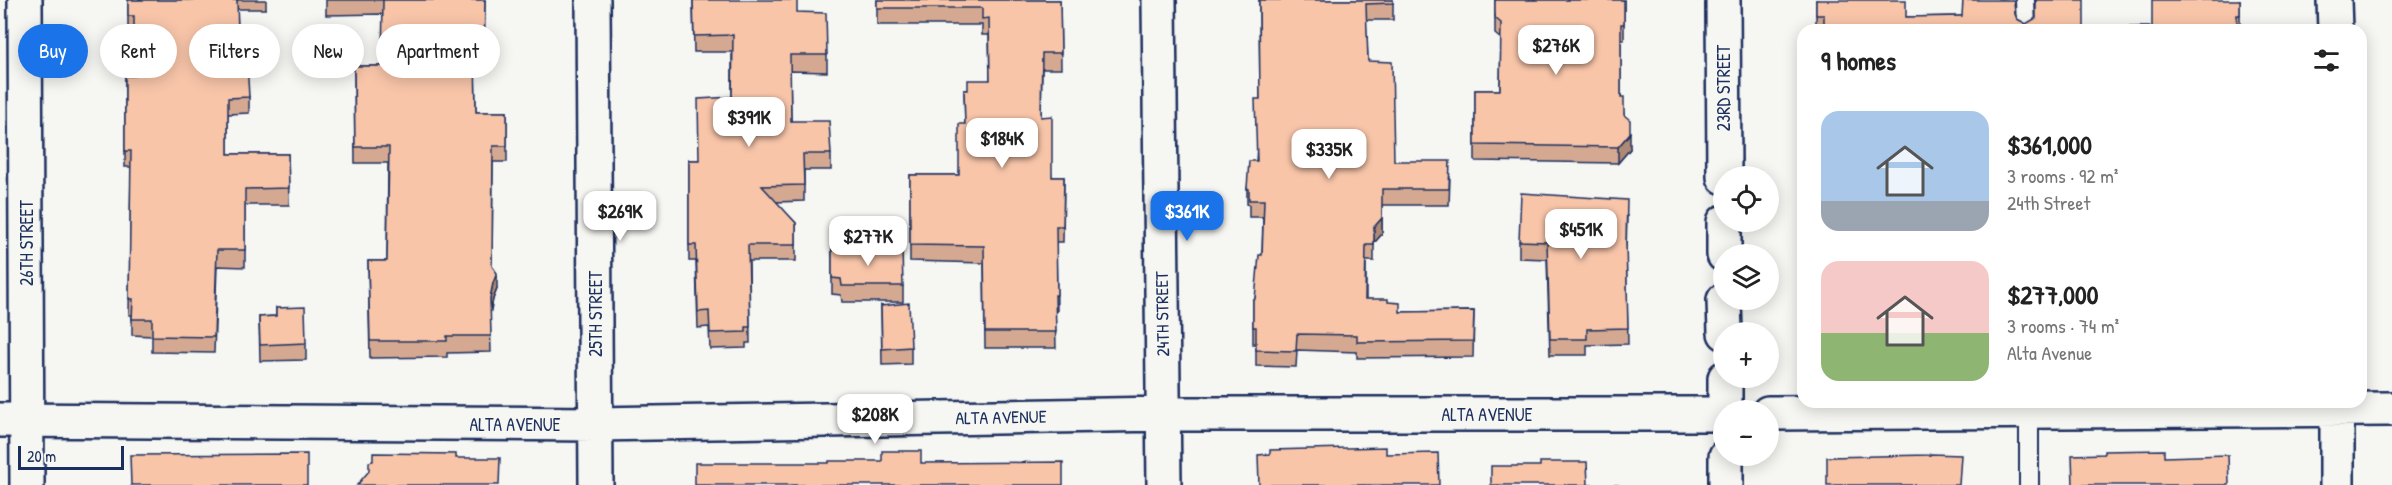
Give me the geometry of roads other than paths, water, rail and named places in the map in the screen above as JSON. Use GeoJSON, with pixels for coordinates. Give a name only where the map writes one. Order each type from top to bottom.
{"type":"FeatureCollection","features":[{"type":"Feature","properties":{"kind":"street","name":"26TH STREET"},"geometry":{"type":"LineString","coordinates":[[25,0],[13,420],[27,485]]}},
{"type":"Feature","properties":{"kind":"street","name":"25TH STREET"},"geometry":{"type":"LineString","coordinates":[[593,0],[596,485]]}},
{"type":"Feature","properties":{"kind":"street","name":"24TH STREET"},"geometry":{"type":"LineString","coordinates":[[1159,0],[1164,485]]}},
{"type":"Feature","properties":{"kind":"street","name":"23RD STREET"},"geometry":{"type":"LineString","coordinates":[[1723,0],[1724,166]]}},
{"type":"Feature","properties":{"kind":"street"},"geometry":{"type":"LineString","coordinates":[[2334,0],[2335,24]]}},
{"type":"Feature","properties":{"kind":"street"},"geometry":{"type":"LineString","coordinates":[[1779,413],[1954,408]]}},
{"type":"Feature","properties":{"kind":"street"},"geometry":{"type":"LineString","coordinates":[[2337,408],[2337,485]]}},
{"type":"Feature","properties":{"kind":"street"},"geometry":{"type":"LineString","coordinates":[[2367,408],[2392,409]]}},
{"type":"Feature","properties":{"kind":"street","name":"ALTA AVENUE"},"geometry":{"type":"LineString","coordinates":[[13,420],[596,424],[1163,414],[1713,412]]}},
{"type":"Feature","properties":{"kind":"street"},"geometry":{"type":"LineString","coordinates":[[1726,466],[1726,485]]}},
{"type":"Feature","properties":{"kind":"lane"},"geometry":{"type":"LineString","coordinates":[[2025,0],[2025,24]]}},
{"type":"Feature","properties":{"kind":"lane"},"geometry":{"type":"LineString","coordinates":[[2029,408],[2029,485]]}}]}
